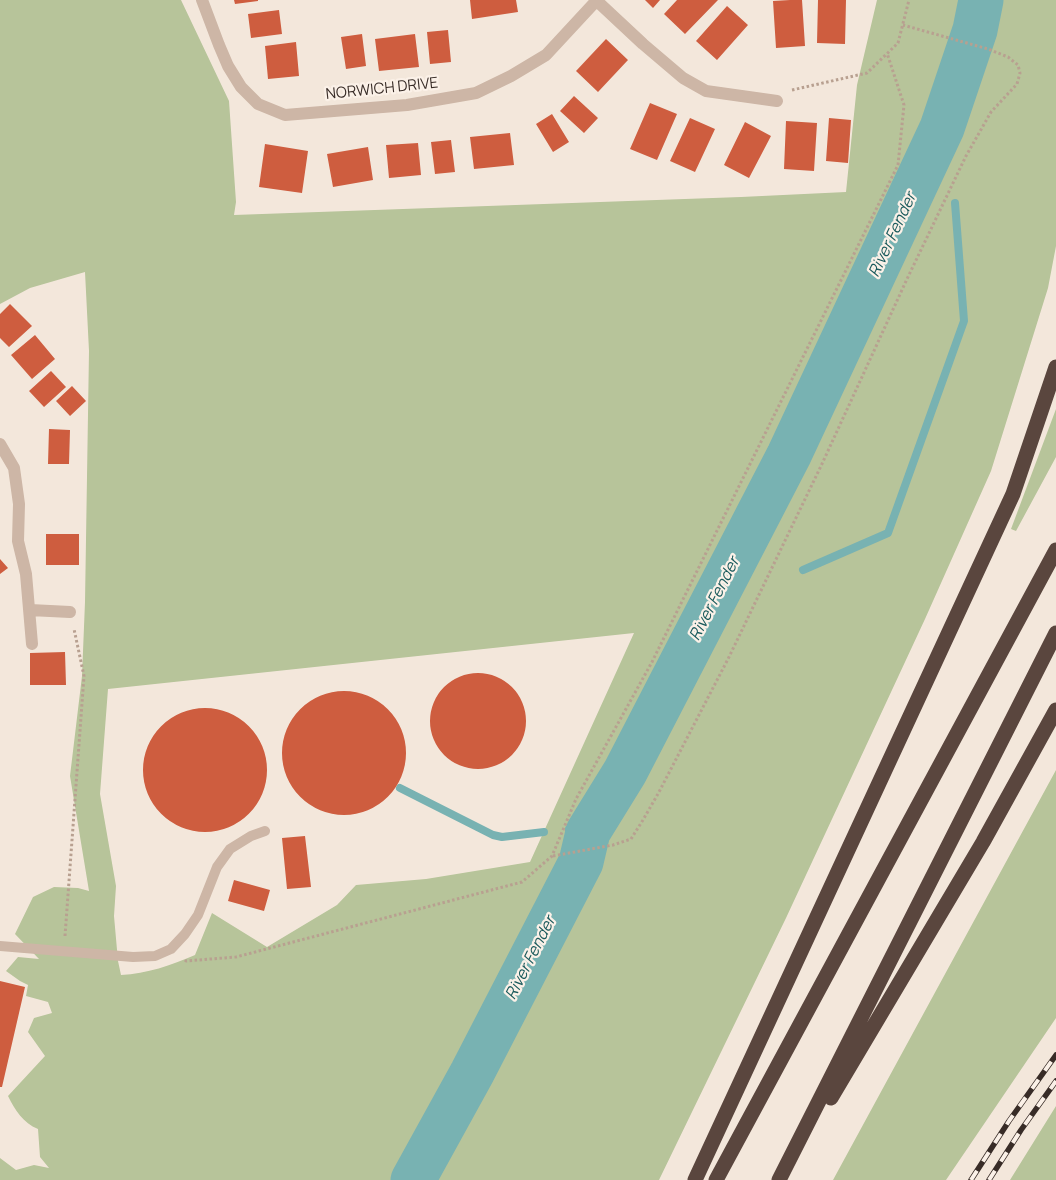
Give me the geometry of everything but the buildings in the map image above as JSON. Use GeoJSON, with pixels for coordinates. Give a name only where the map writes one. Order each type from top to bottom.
{"type":"FeatureCollection","features":[{"type":"Feature","properties":{"kind":"highway"},"geometry":{"type":"LineString","coordinates":[[695,1180],[1013,494],[1056,367]]}},
{"type":"Feature","properties":{"kind":"highway"},"geometry":{"type":"LineString","coordinates":[[716,1180],[1056,550]]}},
{"type":"Feature","properties":{"kind":"highway"},"geometry":{"type":"LineString","coordinates":[[781,1180],[1056,633]]}},
{"type":"Feature","properties":{"kind":"highway"},"geometry":{"type":"LineString","coordinates":[[781,1180],[984,842],[1056,710]]}},
{"type":"Feature","properties":{"kind":"street","name":"NORWICH DRIVE"},"geometry":{"type":"LineString","coordinates":[[202,0],[228,66],[240,86],[258,104],[285,115],[407,105],[476,93],[511,76],[546,55],[597,0]]}},
{"type":"Feature","properties":{"kind":"street"},"geometry":{"type":"LineString","coordinates":[[597,0],[643,44],[683,78],[706,91],[777,102]]}},
{"type":"Feature","properties":{"kind":"street"},"geometry":{"type":"LineString","coordinates":[[0,444],[14,468],[19,504],[18,541],[26,574],[32,644]]}},
{"type":"Feature","properties":{"kind":"street"},"geometry":{"type":"LineString","coordinates":[[30,610],[70,612]]}},
{"type":"Feature","properties":{"kind":"lane"},"geometry":{"type":"LineString","coordinates":[[0,946],[133,957],[155,956],[171,949],[185,934],[198,915],[217,866],[230,849],[251,836],[265,831]]}},
{"type":"Feature","properties":{"kind":"path"},"geometry":{"type":"LineString","coordinates":[[777,102],[784,91],[867,73],[898,43],[909,0]]}},
{"type":"Feature","properties":{"kind":"path"},"geometry":{"type":"LineString","coordinates":[[552,856],[613,845],[631,839],[659,792],[728,659],[821,466],[966,156],[991,112],[1018,84],[1020,73],[1018,65],[1008,57],[988,49],[903,25]]}},
{"type":"Feature","properties":{"kind":"path"},"geometry":{"type":"LineString","coordinates":[[171,949],[186,961],[236,957],[522,882],[552,856],[576,800],[656,653],[898,165],[904,105],[887,53]]}},
{"type":"Feature","properties":{"kind":"path"},"geometry":{"type":"LineString","coordinates":[[64,951],[84,676],[70,612]]}},
{"type":"Feature","properties":{"kind":"green space"},"geometry":{"type":"Polygon","coordinates":[[[0,0],[181,0],[229,101],[236,202],[234,215],[846,192],[857,85],[877,0],[1056,0],[1056,246],[1048,288],[991,471],[925,619],[786,918],[659,1180],[0,1180],[0,1158],[16,1170],[34,1165],[49,1168],[40,1157],[38,1129],[20,1116],[8,1096],[45,1056],[28,1032],[34,1018],[52,1013],[48,1002],[26,996],[28,985],[6,971],[18,957],[39,959],[15,934],[33,897],[54,887],[78,888],[89,891],[70,776],[82,676],[85,602],[89,351],[85,272],[30,288],[0,304],[0,0]],[[634,633],[108,689],[100,794],[116,886],[114,916],[121,975],[159,968],[195,955],[212,913],[267,947],[337,905],[356,885],[426,879],[530,862],[634,633]]]}},
{"type":"Feature","properties":{"kind":"green space"},"geometry":{"type":"Polygon","coordinates":[[[1056,409],[1056,457],[1016,531],[1011,529],[1056,409]]]}},
{"type":"Feature","properties":{"kind":"green space"},"geometry":{"type":"Polygon","coordinates":[[[1056,770],[1056,1018],[946,1180],[833,1180],[1056,770]]]}},
{"type":"Feature","properties":{"kind":"green space"},"geometry":{"type":"Polygon","coordinates":[[[1056,1106],[1056,1180],[1010,1180],[1056,1106]]]}},
{"type":"Feature","properties":{"kind":"waterway","name":"River Fender"},"geometry":{"type":"LineString","coordinates":[[413,1180],[472,1073],[581,862],[588,832],[625,772],[789,455],[942,128],[975,30],[981,0]]}},
{"type":"Feature","properties":{"kind":"waterway"},"geometry":{"type":"LineString","coordinates":[[803,570],[888,533],[964,321],[955,203]]}},
{"type":"Feature","properties":{"kind":"waterway"},"geometry":{"type":"LineString","coordinates":[[400,788],[493,835],[502,837],[544,832]]}},
{"type":"Feature","properties":{"kind":"waterway"},"geometry":{"type":"LineString","coordinates":[[569,829],[588,832]]}},
{"type":"Feature","properties":{"kind":"railway"},"geometry":{"type":"LineString","coordinates":[[971,1180],[1009,1121],[1056,1055]]}},
{"type":"Feature","properties":{"kind":"railway"},"geometry":{"type":"LineString","coordinates":[[989,1180],[1021,1130],[1056,1081]]}}]}
